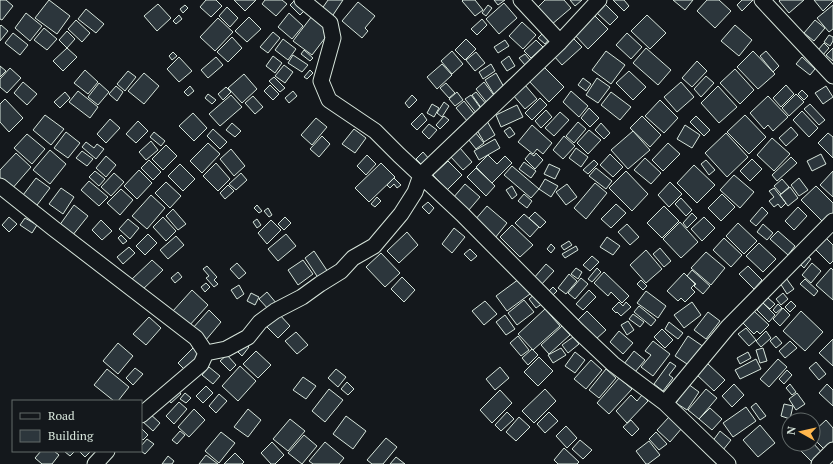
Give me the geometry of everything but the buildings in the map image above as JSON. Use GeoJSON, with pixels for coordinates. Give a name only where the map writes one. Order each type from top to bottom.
{"type":"FeatureCollection","features":[{"type":"Feature","properties":{"kind":"street"},"geometry":{"type":"LineString","coordinates":[[302,0],[330,23],[333,38],[321,82],[329,100],[376,131],[462,214],[573,327],[613,364],[665,403],[728,464]]}},
{"type":"Feature","properties":{"kind":"street"},"geometry":{"type":"LineString","coordinates":[[521,0],[560,42]]}},
{"type":"Feature","properties":{"kind":"street"},"geometry":{"type":"LineString","coordinates":[[206,353],[226,349],[248,337],[260,322],[275,310],[302,297],[341,271],[353,258],[374,246],[401,214],[415,192],[421,175],[560,42],[599,0]]}},
{"type":"Feature","properties":{"kind":"street"},"geometry":{"type":"LineString","coordinates":[[762,0],[833,76]]}},
{"type":"Feature","properties":{"kind":"street"},"geometry":{"type":"LineString","coordinates":[[0,186],[196,338],[206,353]]}},
{"type":"Feature","properties":{"kind":"street"},"geometry":{"type":"LineString","coordinates":[[665,403],[728,327],[833,221]]}},
{"type":"Feature","properties":{"kind":"street"},"geometry":{"type":"LineString","coordinates":[[142,414],[201,364],[206,353]]}},
{"type":"Feature","properties":{"kind":"street"},"geometry":{"type":"LineString","coordinates":[[819,464],[833,450]]}},
{"type":"Feature","properties":{"kind":"street"},"geometry":{"type":"LineString","coordinates":[[95,464],[106,452]]}}]}
